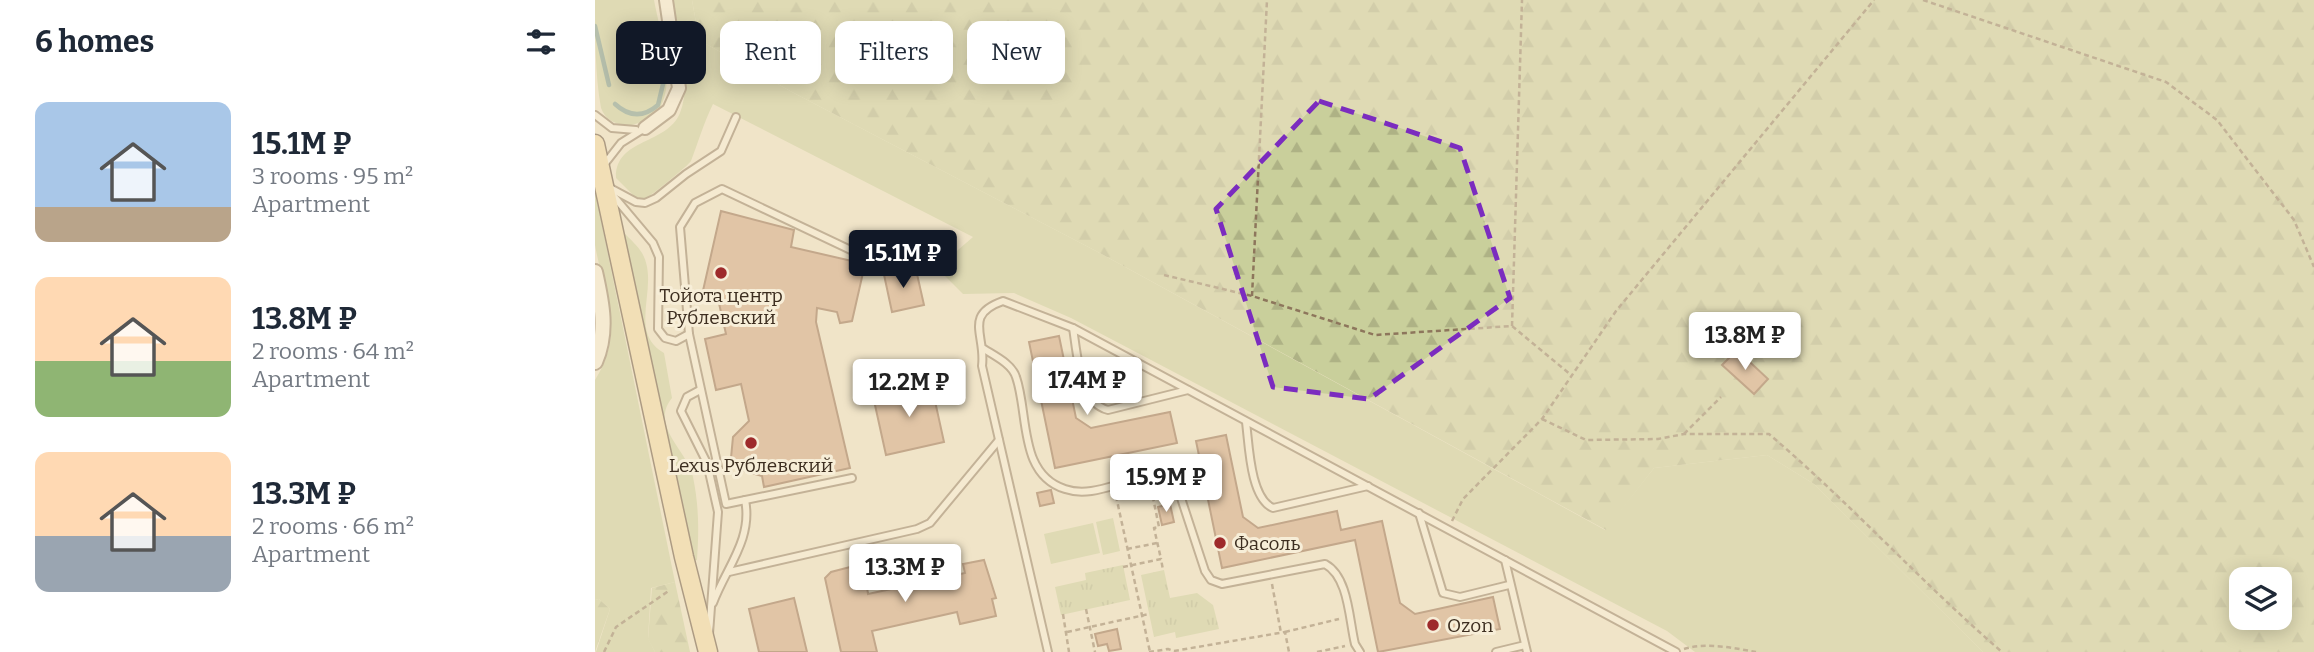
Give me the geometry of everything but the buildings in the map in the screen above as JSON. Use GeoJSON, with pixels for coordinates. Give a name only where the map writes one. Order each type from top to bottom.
{"type":"FeatureCollection","features":[{"type":"Feature","properties":{"kind":"main road"},"geometry":{"type":"LineString","coordinates":[[595,144],[707,651]]}},
{"type":"Feature","properties":{"kind":"street"},"geometry":{"type":"LineString","coordinates":[[645,128],[670,110],[679,88],[666,0]]}},
{"type":"Feature","properties":{"kind":"street"},"geometry":{"type":"LineString","coordinates":[[595,272],[603,316],[603,334],[595,362]]}},
{"type":"Feature","properties":{"kind":"lane"},"geometry":{"type":"LineString","coordinates":[[595,116],[612,128],[627,131],[645,128]]}},
{"type":"Feature","properties":{"kind":"lane"},"geometry":{"type":"LineString","coordinates":[[602,178],[636,202],[656,198],[685,174],[722,151],[736,117]]}},
{"type":"Feature","properties":{"kind":"lane"},"geometry":{"type":"LineString","coordinates":[[602,178],[621,143],[645,128]]}},
{"type":"Feature","properties":{"kind":"lane"},"geometry":{"type":"LineString","coordinates":[[602,178],[659,257],[658,329],[665,338],[676,341],[689,334]]}},
{"type":"Feature","properties":{"kind":"lane"},"geometry":{"type":"LineString","coordinates":[[852,478],[726,504],[689,334],[680,227],[695,203],[722,189],[876,262]]}},
{"type":"Feature","properties":{"kind":"lane"},"geometry":{"type":"LineString","coordinates":[[1048,652],[982,366],[984,349],[977,323],[981,313],[1003,301],[1073,328],[1675,652]]}},
{"type":"Feature","properties":{"kind":"lane"},"geometry":{"type":"LineString","coordinates":[[1073,328],[1089,397],[1099,408],[1108,410],[1188,390]]}},
{"type":"Feature","properties":{"kind":"lane"},"geometry":{"type":"LineString","coordinates":[[984,349],[1006,363],[1016,375],[1029,450],[1050,481],[1064,489],[1083,493],[1161,476],[1171,480],[1178,489],[1205,571],[1211,580],[1222,584],[1325,564],[1333,568],[1341,578],[1355,644],[1360,652]]}},
{"type":"Feature","properties":{"kind":"lane"},"geometry":{"type":"LineString","coordinates":[[700,390],[687,397],[681,411],[707,463],[718,512],[707,651]]}},
{"type":"Feature","properties":{"kind":"lane"},"geometry":{"type":"LineString","coordinates":[[1246,422],[1257,492],[1267,505],[1273,508],[1368,486]]}},
{"type":"Feature","properties":{"kind":"lane"},"geometry":{"type":"LineString","coordinates":[[729,572],[917,529],[930,523],[999,440]]}},
{"type":"Feature","properties":{"kind":"lane"},"geometry":{"type":"LineString","coordinates":[[712,604],[729,572],[747,522],[745,500]]}},
{"type":"Feature","properties":{"kind":"lane"},"geometry":{"type":"LineString","coordinates":[[1419,513],[1443,593],[1460,597],[1509,586]]}},
{"type":"Feature","properties":{"kind":"lane"},"geometry":{"type":"LineString","coordinates":[[1496,652],[1526,649],[1505,560]]}},
{"type":"Feature","properties":{"kind":"path"},"geometry":{"type":"LineString","coordinates":[[1252,296],[1267,0]]}},
{"type":"Feature","properties":{"kind":"path"},"geometry":{"type":"LineString","coordinates":[[1513,326],[1522,0]]}},
{"type":"Feature","properties":{"kind":"path"},"geometry":{"type":"LineString","coordinates":[[1448,529],[1463,499],[1542,419],[1616,311],[1874,0]]}},
{"type":"Feature","properties":{"kind":"path"},"geometry":{"type":"LineString","coordinates":[[1923,0],[2166,82],[2217,120],[2294,220],[2314,267]]}},
{"type":"Feature","properties":{"kind":"path"},"geometry":{"type":"LineString","coordinates":[[1164,275],[1252,296],[1375,335],[1513,326],[1571,375]]}},
{"type":"Feature","properties":{"kind":"path"},"geometry":{"type":"LineString","coordinates":[[1684,434],[1721,397]]}},
{"type":"Feature","properties":{"kind":"path"},"geometry":{"type":"LineString","coordinates":[[1542,419],[1586,440],[1658,439],[1684,434],[1769,433],[1822,479],[1945,603],[2002,652]]}},
{"type":"Feature","properties":{"kind":"path"},"geometry":{"type":"LineString","coordinates":[[1149,478],[1159,527],[1154,528],[1163,570]]}},
{"type":"Feature","properties":{"kind":"path"},"geometry":{"type":"LineString","coordinates":[[1114,486],[1149,652],[1168,649],[1174,651],[1283,632],[1349,617]]}},
{"type":"Feature","properties":{"kind":"path"},"geometry":{"type":"LineString","coordinates":[[1127,549],[1157,542]]}},
{"type":"Feature","properties":{"kind":"path"},"geometry":{"type":"LineString","coordinates":[[1123,567],[1161,559]]}},
{"type":"Feature","properties":{"kind":"path"},"geometry":{"type":"LineString","coordinates":[[1271,574],[1289,652]]}},
{"type":"Feature","properties":{"kind":"path"},"geometry":{"type":"LineString","coordinates":[[604,652],[616,627],[670,590]]}},
{"type":"Feature","properties":{"kind":"path"},"geometry":{"type":"LineString","coordinates":[[1086,609],[1095,652]]}},
{"type":"Feature","properties":{"kind":"path"},"geometry":{"type":"LineString","coordinates":[[1063,614],[1069,652]]}},
{"type":"Feature","properties":{"kind":"path"},"geometry":{"type":"LineString","coordinates":[[1067,632],[1149,614]]}},
{"type":"Feature","properties":{"kind":"path"},"geometry":{"type":"LineString","coordinates":[[1317,652],[1355,644]]}},
{"type":"Feature","properties":{"kind":"path"},"geometry":{"type":"LineString","coordinates":[[1675,652],[1695,646],[1756,652]]}},
{"type":"Feature","properties":{"kind":"highlighted area"},"geometry":{"type":"Polygon","coordinates":[[[1319,101],[1460,148],[1510,298],[1369,399],[1273,387],[1216,209],[1319,101]]]}},
{"type":"Feature","properties":{"kind":"green space"},"geometry":{"type":"Polygon","coordinates":[[[595,0],[654,0],[658,21],[616,21],[616,84],[666,84],[663,102],[655,114],[629,125],[607,118],[601,108],[595,40],[595,0]]]}},
{"type":"Feature","properties":{"kind":"green space"},"geometry":{"type":"Polygon","coordinates":[[[671,0],[692,0],[696,21],[676,21],[671,0]]]}},
{"type":"Feature","properties":{"kind":"green space"},"geometry":{"type":"Polygon","coordinates":[[[692,0],[2314,0],[2314,652],[1983,652],[1814,484],[1767,455],[1654,468],[1606,530],[1096,251],[778,84],[821,84],[821,21],[720,21],[720,52],[706,44],[706,21],[696,21],[692,0]]]}},
{"type":"Feature","properties":{"kind":"green space"},"geometry":{"type":"Polygon","coordinates":[[[706,44],[720,52],[720,84],[778,84],[1096,251],[1605,530],[1654,468],[1767,455],[1814,484],[1983,652],[1695,652],[1667,631],[1071,318],[1014,293],[963,294],[937,268],[973,237],[713,104],[691,161],[645,199],[635,197],[616,178],[618,165],[632,148],[664,131],[673,123],[680,113],[685,86],[706,84],[706,44]]]}},
{"type":"Feature","properties":{"kind":"green space"},"geometry":{"type":"Polygon","coordinates":[[[595,191],[675,582],[651,588],[648,638],[655,652],[596,652],[610,609],[599,599],[595,600],[595,380],[604,362],[611,329],[595,245],[595,191]]]}},
{"type":"Feature","properties":{"kind":"green space"},"geometry":{"type":"Polygon","coordinates":[[[624,233],[640,250],[647,266],[647,333],[653,344],[664,353],[672,398],[666,408],[667,428],[693,477],[698,529],[697,560],[694,561],[660,421],[624,233]]]}},
{"type":"Feature","properties":{"kind":"green space"},"geometry":{"type":"Polygon","coordinates":[[[1113,518],[1120,551],[1103,555],[1096,522],[1113,518]]]}},
{"type":"Feature","properties":{"kind":"green space"},"geometry":{"type":"Polygon","coordinates":[[[1093,523],[1100,553],[1051,564],[1044,534],[1093,523]]]}},
{"type":"Feature","properties":{"kind":"green space"},"geometry":{"type":"Polygon","coordinates":[[[1123,565],[1130,600],[1061,615],[1055,587],[1086,580],[1085,573],[1123,565]]]}},
{"type":"Feature","properties":{"kind":"green space"},"geometry":{"type":"Polygon","coordinates":[[[1164,570],[1170,598],[1197,593],[1213,605],[1219,629],[1176,638],[1175,632],[1154,637],[1141,575],[1164,570]]]}},
{"type":"Feature","properties":{"kind":"green space"},"geometry":{"type":"Polygon","coordinates":[[[675,582],[690,652],[655,652],[648,639],[652,588],[675,582]]]}},
{"type":"Feature","properties":{"kind":"green space"},"geometry":{"type":"Polygon","coordinates":[[[599,599],[610,609],[595,652],[595,600],[599,599]]]}},
{"type":"Feature","properties":{"kind":"waterway"},"geometry":{"type":"LineString","coordinates":[[595,26],[609,85]]}},
{"type":"Feature","properties":{"kind":"waterway"},"geometry":{"type":"LineString","coordinates":[[615,104],[631,113],[647,112],[658,105],[663,84]]}},
{"type":"Feature","properties":{"kind":"place","name":"Тойота центр Рублевский"},"geometry":{"type":"Point","coordinates":[721,273]}},
{"type":"Feature","properties":{"kind":"place","name":"Lexus Рублевский"},"geometry":{"type":"Point","coordinates":[751,443]}},
{"type":"Feature","properties":{"kind":"place","name":"Фасоль"},"geometry":{"type":"Point","coordinates":[1220,543]}},
{"type":"Feature","properties":{"kind":"place","name":"Ozon"},"geometry":{"type":"Point","coordinates":[1433,625]}}]}
